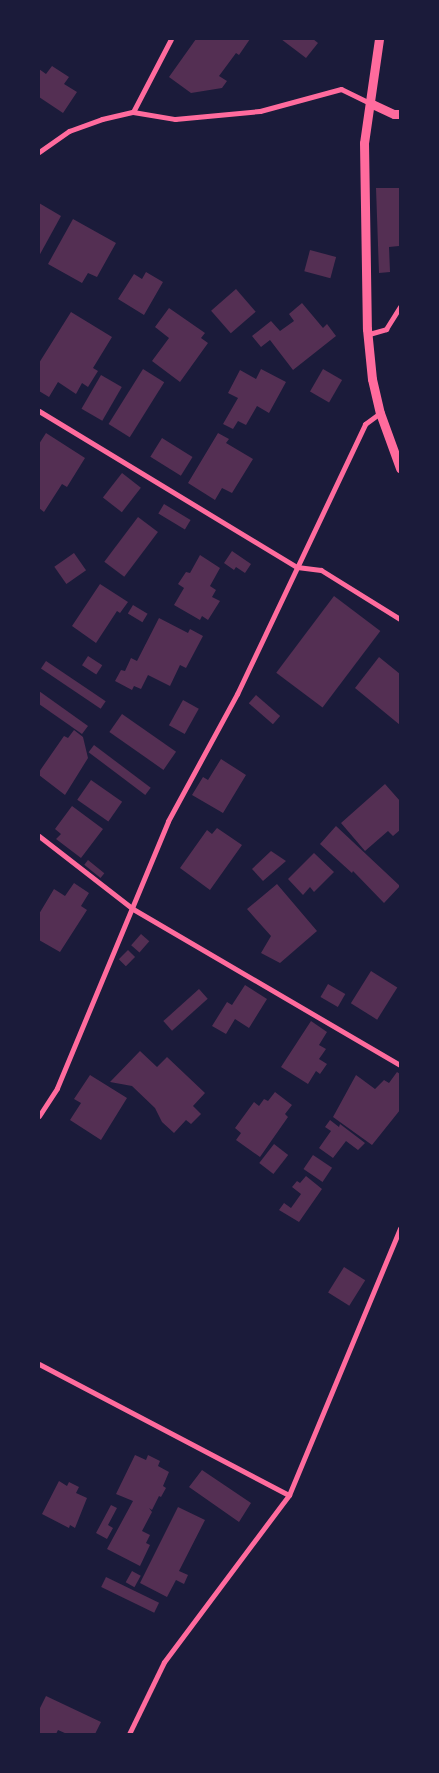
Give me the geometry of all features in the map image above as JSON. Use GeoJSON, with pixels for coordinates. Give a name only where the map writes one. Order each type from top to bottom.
{"type":"FeatureCollection","features":[{"type":"Feature","properties":{"kind":"street"},"geometry":{"type":"LineString","coordinates":[[134,112],[171,39]]}},
{"type":"Feature","properties":{"kind":"street"},"geometry":{"type":"LineString","coordinates":[[380,39],[364,143],[369,334],[372,379],[380,413],[400,468]]}},
{"type":"Feature","properties":{"kind":"street"},"geometry":{"type":"LineString","coordinates":[[39,152],[69,131],[102,119],[134,112],[175,119],[260,111],[341,89],[394,114],[400,114]]}},
{"type":"Feature","properties":{"kind":"street"},"geometry":{"type":"LineString","coordinates":[[369,334],[386,329],[400,307]]}},
{"type":"Feature","properties":{"kind":"street"},"geometry":{"type":"LineString","coordinates":[[39,411],[297,567],[321,570],[400,619]]}},
{"type":"Feature","properties":{"kind":"street"},"geometry":{"type":"LineString","coordinates":[[39,1116],[57,1088],[168,821],[237,694],[365,424],[380,413]]}},
{"type":"Feature","properties":{"kind":"street"},"geometry":{"type":"LineString","coordinates":[[39,836],[133,908],[400,1065]]}},
{"type":"Feature","properties":{"kind":"street"},"geometry":{"type":"LineString","coordinates":[[130,1734],[164,1662],[289,1495],[400,1228]]}},
{"type":"Feature","properties":{"kind":"street"},"geometry":{"type":"LineString","coordinates":[[39,1364],[289,1495]]}},
{"type":"Feature","properties":{"kind":"building"},"geometry":{"type":"Polygon","coordinates":[[[196,39],[250,39],[239,55],[236,53],[219,76],[227,81],[222,88],[191,93],[169,77],[196,39]]]}},
{"type":"Feature","properties":{"kind":"building"},"geometry":{"type":"Polygon","coordinates":[[[281,39],[313,39],[318,43],[306,58],[281,39]]]}},
{"type":"Feature","properties":{"kind":"building"},"geometry":{"type":"Polygon","coordinates":[[[52,66],[69,77],[64,84],[77,92],[63,113],[39,97],[39,69],[46,74],[52,66]]]}},
{"type":"Feature","properties":{"kind":"building"},"geometry":{"type":"Polygon","coordinates":[[[376,188],[400,188],[399,246],[389,247],[390,272],[379,273],[376,188]]]}},
{"type":"Feature","properties":{"kind":"building"},"geometry":{"type":"Polygon","coordinates":[[[39,203],[61,216],[39,256],[39,203]]]}},
{"type":"Feature","properties":{"kind":"building"},"geometry":{"type":"Polygon","coordinates":[[[73,219],[116,243],[97,277],[88,273],[82,283],[48,264],[73,219]]]}},
{"type":"Feature","properties":{"kind":"building"},"geometry":{"type":"Polygon","coordinates":[[[310,250],[336,257],[330,278],[304,271],[310,250]]]}},
{"type":"Feature","properties":{"kind":"building"},"geometry":{"type":"Polygon","coordinates":[[[146,272],[163,282],[144,315],[118,299],[134,274],[142,279],[146,272]]]}},
{"type":"Feature","properties":{"kind":"building"},"geometry":{"type":"Polygon","coordinates":[[[236,289],[256,312],[231,333],[211,311],[236,289]]]}},
{"type":"Feature","properties":{"kind":"building"},"geometry":{"type":"Polygon","coordinates":[[[302,303],[323,328],[327,324],[336,336],[293,370],[270,340],[261,347],[252,336],[271,321],[280,331],[294,321],[289,314],[302,303]]]}},
{"type":"Feature","properties":{"kind":"building"},"geometry":{"type":"Polygon","coordinates":[[[169,308],[205,333],[201,338],[208,343],[180,382],[152,361],[169,338],[155,327],[169,308]]]}},
{"type":"Feature","properties":{"kind":"building"},"geometry":{"type":"Polygon","coordinates":[[[71,312],[112,337],[93,368],[98,371],[88,387],[82,383],[76,394],[58,382],[49,397],[39,391],[39,363],[71,312]]]}},
{"type":"Feature","properties":{"kind":"building"},"geometry":{"type":"Polygon","coordinates":[[[143,369],[164,382],[130,437],[109,424],[143,369]]]}},
{"type":"Feature","properties":{"kind":"building"},"geometry":{"type":"Polygon","coordinates":[[[261,369],[286,382],[269,413],[257,406],[246,425],[238,421],[233,429],[223,424],[238,398],[228,393],[240,370],[256,379],[261,369]]]}},
{"type":"Feature","properties":{"kind":"building"},"geometry":{"type":"Polygon","coordinates":[[[323,369],[342,380],[329,403],[310,392],[323,369]]]}},
{"type":"Feature","properties":{"kind":"building"},"geometry":{"type":"Polygon","coordinates":[[[101,375],[122,387],[102,421],[82,409],[101,375]]]}},
{"type":"Feature","properties":{"kind":"building"},"geometry":{"type":"Polygon","coordinates":[[[46,433],[85,458],[67,487],[62,484],[44,512],[39,508],[39,444],[46,433]]]}},
{"type":"Feature","properties":{"kind":"building"},"geometry":{"type":"Polygon","coordinates":[[[218,433],[229,439],[226,443],[253,459],[232,493],[222,488],[215,500],[188,483],[218,433]]]}},
{"type":"Feature","properties":{"kind":"building"},"geometry":{"type":"Polygon","coordinates":[[[162,438],[193,457],[181,476],[150,457],[162,438]]]}},
{"type":"Feature","properties":{"kind":"building"},"geometry":{"type":"Polygon","coordinates":[[[122,473],[141,488],[122,512],[103,497],[122,473]]]}},
{"type":"Feature","properties":{"kind":"building"},"geometry":{"type":"Polygon","coordinates":[[[164,504],[191,520],[185,529],[158,513],[164,504]]]}},
{"type":"Feature","properties":{"kind":"building"},"geometry":{"type":"Polygon","coordinates":[[[138,517],[158,532],[124,577],[104,562],[138,517]]]}},
{"type":"Feature","properties":{"kind":"building"},"geometry":{"type":"Polygon","coordinates":[[[232,551],[251,564],[245,573],[236,567],[234,570],[224,563],[232,551]]]}},
{"type":"Feature","properties":{"kind":"building"},"geometry":{"type":"Polygon","coordinates":[[[74,553],[86,570],[66,584],[54,567],[74,553]]]}},
{"type":"Feature","properties":{"kind":"building"},"geometry":{"type":"Polygon","coordinates":[[[200,555],[220,568],[210,586],[216,590],[212,597],[220,601],[208,620],[202,616],[200,620],[174,605],[184,588],[178,584],[186,572],[190,573],[200,555]]]}},
{"type":"Feature","properties":{"kind":"building"},"geometry":{"type":"Polygon","coordinates":[[[100,584],[128,602],[120,613],[117,611],[96,643],[72,626],[100,584]]]}},
{"type":"Feature","properties":{"kind":"building"},"geometry":{"type":"Polygon","coordinates":[[[334,596],[380,631],[323,708],[276,673],[334,596]]]}},
{"type":"Feature","properties":{"kind":"building"},"geometry":{"type":"Polygon","coordinates":[[[133,605],[148,614],[142,622],[128,614],[133,605]]]}},
{"type":"Feature","properties":{"kind":"building"},"geometry":{"type":"Polygon","coordinates":[[[159,618],[188,633],[190,629],[203,636],[186,668],[180,665],[170,686],[148,675],[141,689],[134,686],[132,690],[115,681],[121,670],[125,671],[131,658],[137,661],[159,618]]]}},
{"type":"Feature","properties":{"kind":"building"},"geometry":{"type":"Polygon","coordinates":[[[88,656],[102,665],[96,674],[82,665],[88,656]]]}},
{"type":"Feature","properties":{"kind":"building"},"geometry":{"type":"Polygon","coordinates":[[[379,657],[400,674],[400,725],[355,688],[379,657]]]}},
{"type":"Feature","properties":{"kind":"building"},"geometry":{"type":"Polygon","coordinates":[[[46,661],[106,701],[101,709],[41,668],[46,661]]]}},
{"type":"Feature","properties":{"kind":"building"},"geometry":{"type":"Polygon","coordinates":[[[39,691],[88,726],[82,734],[39,704],[39,691]]]}},
{"type":"Feature","properties":{"kind":"building"},"geometry":{"type":"Polygon","coordinates":[[[256,695],[280,716],[273,724],[249,703],[256,695]]]}},
{"type":"Feature","properties":{"kind":"building"},"geometry":{"type":"Polygon","coordinates":[[[183,700],[199,709],[185,734],[169,725],[183,700]]]}},
{"type":"Feature","properties":{"kind":"building"},"geometry":{"type":"Polygon","coordinates":[[[122,714],[176,752],[163,770],[109,732],[122,714]]]}},
{"type":"Feature","properties":{"kind":"building"},"geometry":{"type":"Polygon","coordinates":[[[74,730],[83,737],[88,758],[65,795],[39,775],[39,772],[64,736],[68,738],[74,730]]]}},
{"type":"Feature","properties":{"kind":"building"},"geometry":{"type":"Polygon","coordinates":[[[94,745],[151,788],[145,795],[89,752],[94,745]]]}},
{"type":"Feature","properties":{"kind":"building"},"geometry":{"type":"Polygon","coordinates":[[[221,759],[246,775],[223,813],[192,795],[203,777],[208,780],[221,759]]]}},
{"type":"Feature","properties":{"kind":"building"},"geometry":{"type":"Polygon","coordinates":[[[91,780],[122,802],[108,821],[77,800],[91,780]]]}},
{"type":"Feature","properties":{"kind":"building"},"geometry":{"type":"Polygon","coordinates":[[[385,784],[400,801],[400,830],[393,836],[388,831],[365,851],[341,823],[385,784]]]}},
{"type":"Feature","properties":{"kind":"building"},"geometry":{"type":"Polygon","coordinates":[[[72,806],[103,829],[81,858],[56,839],[61,834],[55,829],[72,806]]]}},
{"type":"Feature","properties":{"kind":"building"},"geometry":{"type":"Polygon","coordinates":[[[336,826],[400,886],[384,903],[353,871],[352,873],[320,844],[336,826]]]}},
{"type":"Feature","properties":{"kind":"building"},"geometry":{"type":"Polygon","coordinates":[[[217,828],[242,845],[210,890],[180,868],[207,830],[212,834],[217,828]]]}},
{"type":"Feature","properties":{"kind":"building"},"geometry":{"type":"Polygon","coordinates":[[[271,851],[286,861],[263,881],[252,869],[271,851]]]}},
{"type":"Feature","properties":{"kind":"building"},"geometry":{"type":"Polygon","coordinates":[[[314,853],[334,872],[314,892],[310,887],[303,895],[288,879],[314,853]]]}},
{"type":"Feature","properties":{"kind":"building"},"geometry":{"type":"Polygon","coordinates":[[[88,860],[104,873],[101,878],[84,865],[88,860]]]}},
{"type":"Feature","properties":{"kind":"building"},"geometry":{"type":"Polygon","coordinates":[[[74,883],[89,893],[81,906],[87,910],[60,952],[39,940],[39,914],[54,889],[65,896],[74,883]]]}},
{"type":"Feature","properties":{"kind":"building"},"geometry":{"type":"Polygon","coordinates":[[[277,884],[317,931],[280,963],[261,953],[271,936],[247,909],[277,884]]]}},
{"type":"Feature","properties":{"kind":"building"},"geometry":{"type":"Polygon","coordinates":[[[141,934],[149,941],[139,953],[131,945],[141,934]]]}},
{"type":"Feature","properties":{"kind":"building"},"geometry":{"type":"Polygon","coordinates":[[[128,950],[135,957],[126,966],[119,959],[128,950]]]}},
{"type":"Feature","properties":{"kind":"building"},"geometry":{"type":"Polygon","coordinates":[[[371,971],[397,987],[377,1020],[351,1003],[371,971]]]}},
{"type":"Feature","properties":{"kind":"building"},"geometry":{"type":"Polygon","coordinates":[[[328,984],[345,994],[338,1007],[320,997],[328,984]]]}},
{"type":"Feature","properties":{"kind":"building"},"geometry":{"type":"Polygon","coordinates":[[[245,985],[267,999],[249,1028],[235,1019],[226,1034],[212,1026],[227,1002],[232,1005],[245,985]]]}},
{"type":"Feature","properties":{"kind":"building"},"geometry":{"type":"Polygon","coordinates":[[[199,989],[208,999],[172,1031],[163,1021],[199,989]]]}},
{"type":"Feature","properties":{"kind":"building"},"geometry":{"type":"Polygon","coordinates":[[[311,1021],[327,1032],[319,1045],[326,1049],[319,1059],[327,1064],[320,1074],[316,1071],[308,1084],[281,1067],[311,1021]]]}},
{"type":"Feature","properties":{"kind":"building"},"geometry":{"type":"Polygon","coordinates":[[[140,1051],[157,1067],[167,1057],[205,1093],[193,1106],[201,1114],[191,1124],[186,1120],[174,1133],[162,1122],[155,1108],[132,1086],[110,1082],[140,1051]]]}},
{"type":"Feature","properties":{"kind":"building"},"geometry":{"type":"Polygon","coordinates":[[[397,1072],[400,1074],[400,1110],[372,1145],[333,1117],[356,1075],[375,1089],[384,1080],[389,1083],[397,1072]]]}},
{"type":"Feature","properties":{"kind":"building"},"geometry":{"type":"Polygon","coordinates":[[[90,1075],[127,1098],[101,1140],[70,1120],[81,1103],[74,1099],[90,1075]]]}},
{"type":"Feature","properties":{"kind":"building"},"geometry":{"type":"Polygon","coordinates":[[[275,1092],[292,1105],[285,1114],[288,1117],[260,1157],[236,1140],[241,1133],[235,1128],[254,1102],[259,1106],[264,1099],[268,1101],[275,1092]]]}},
{"type":"Feature","properties":{"kind":"building"},"geometry":{"type":"Polygon","coordinates":[[[330,1120],[339,1127],[340,1124],[365,1143],[358,1150],[346,1141],[333,1158],[319,1148],[331,1131],[325,1127],[330,1120]]]}},
{"type":"Feature","properties":{"kind":"building"},"geometry":{"type":"Polygon","coordinates":[[[274,1144],[288,1155],[273,1174],[259,1163],[274,1144]]]}},
{"type":"Feature","properties":{"kind":"building"},"geometry":{"type":"Polygon","coordinates":[[[313,1155],[332,1168],[323,1182],[303,1169],[313,1155]]]}},
{"type":"Feature","properties":{"kind":"building"},"geometry":{"type":"Polygon","coordinates":[[[306,1176],[322,1189],[299,1222],[279,1210],[284,1203],[291,1208],[301,1194],[292,1187],[297,1181],[300,1183],[306,1176]]]}},
{"type":"Feature","properties":{"kind":"building"},"geometry":{"type":"Polygon","coordinates":[[[344,1267],[365,1280],[349,1306],[328,1292],[344,1267]]]}},
{"type":"Feature","properties":{"kind":"building"},"geometry":{"type":"Polygon","coordinates":[[[135,1455],[146,1460],[148,1455],[160,1461],[158,1466],[169,1472],[163,1486],[166,1488],[161,1497],[159,1496],[152,1510],[149,1508],[152,1512],[142,1531],[150,1535],[146,1543],[150,1545],[140,1566],[107,1549],[133,1501],[116,1494],[135,1455]]]}},
{"type":"Feature","properties":{"kind":"building"},"geometry":{"type":"Polygon","coordinates":[[[202,1470],[251,1503],[239,1522],[189,1487],[202,1470]]]}},
{"type":"Feature","properties":{"kind":"building"},"geometry":{"type":"Polygon","coordinates":[[[59,1481],[67,1486],[69,1482],[79,1487],[76,1493],[87,1498],[75,1528],[70,1525],[69,1528],[42,1514],[59,1481]]]}},
{"type":"Feature","properties":{"kind":"building"},"geometry":{"type":"Polygon","coordinates":[[[111,1505],[117,1508],[108,1525],[113,1528],[107,1539],[96,1533],[111,1505]]]}},
{"type":"Feature","properties":{"kind":"building"},"geometry":{"type":"Polygon","coordinates":[[[178,1507],[205,1520],[179,1571],[188,1575],[184,1584],[176,1580],[167,1597],[140,1583],[178,1507]]]}},
{"type":"Feature","properties":{"kind":"building"},"geometry":{"type":"Polygon","coordinates":[[[132,1571],[141,1576],[134,1587],[126,1582],[132,1571]]]}},
{"type":"Feature","properties":{"kind":"building"},"geometry":{"type":"Polygon","coordinates":[[[106,1577],[159,1603],[154,1613],[101,1587],[106,1577]]]}},
{"type":"Feature","properties":{"kind":"building"},"geometry":{"type":"Polygon","coordinates":[[[46,1696],[101,1722],[95,1734],[67,1734],[58,1730],[56,1734],[39,1734],[39,1710],[46,1696]]]}}]}
